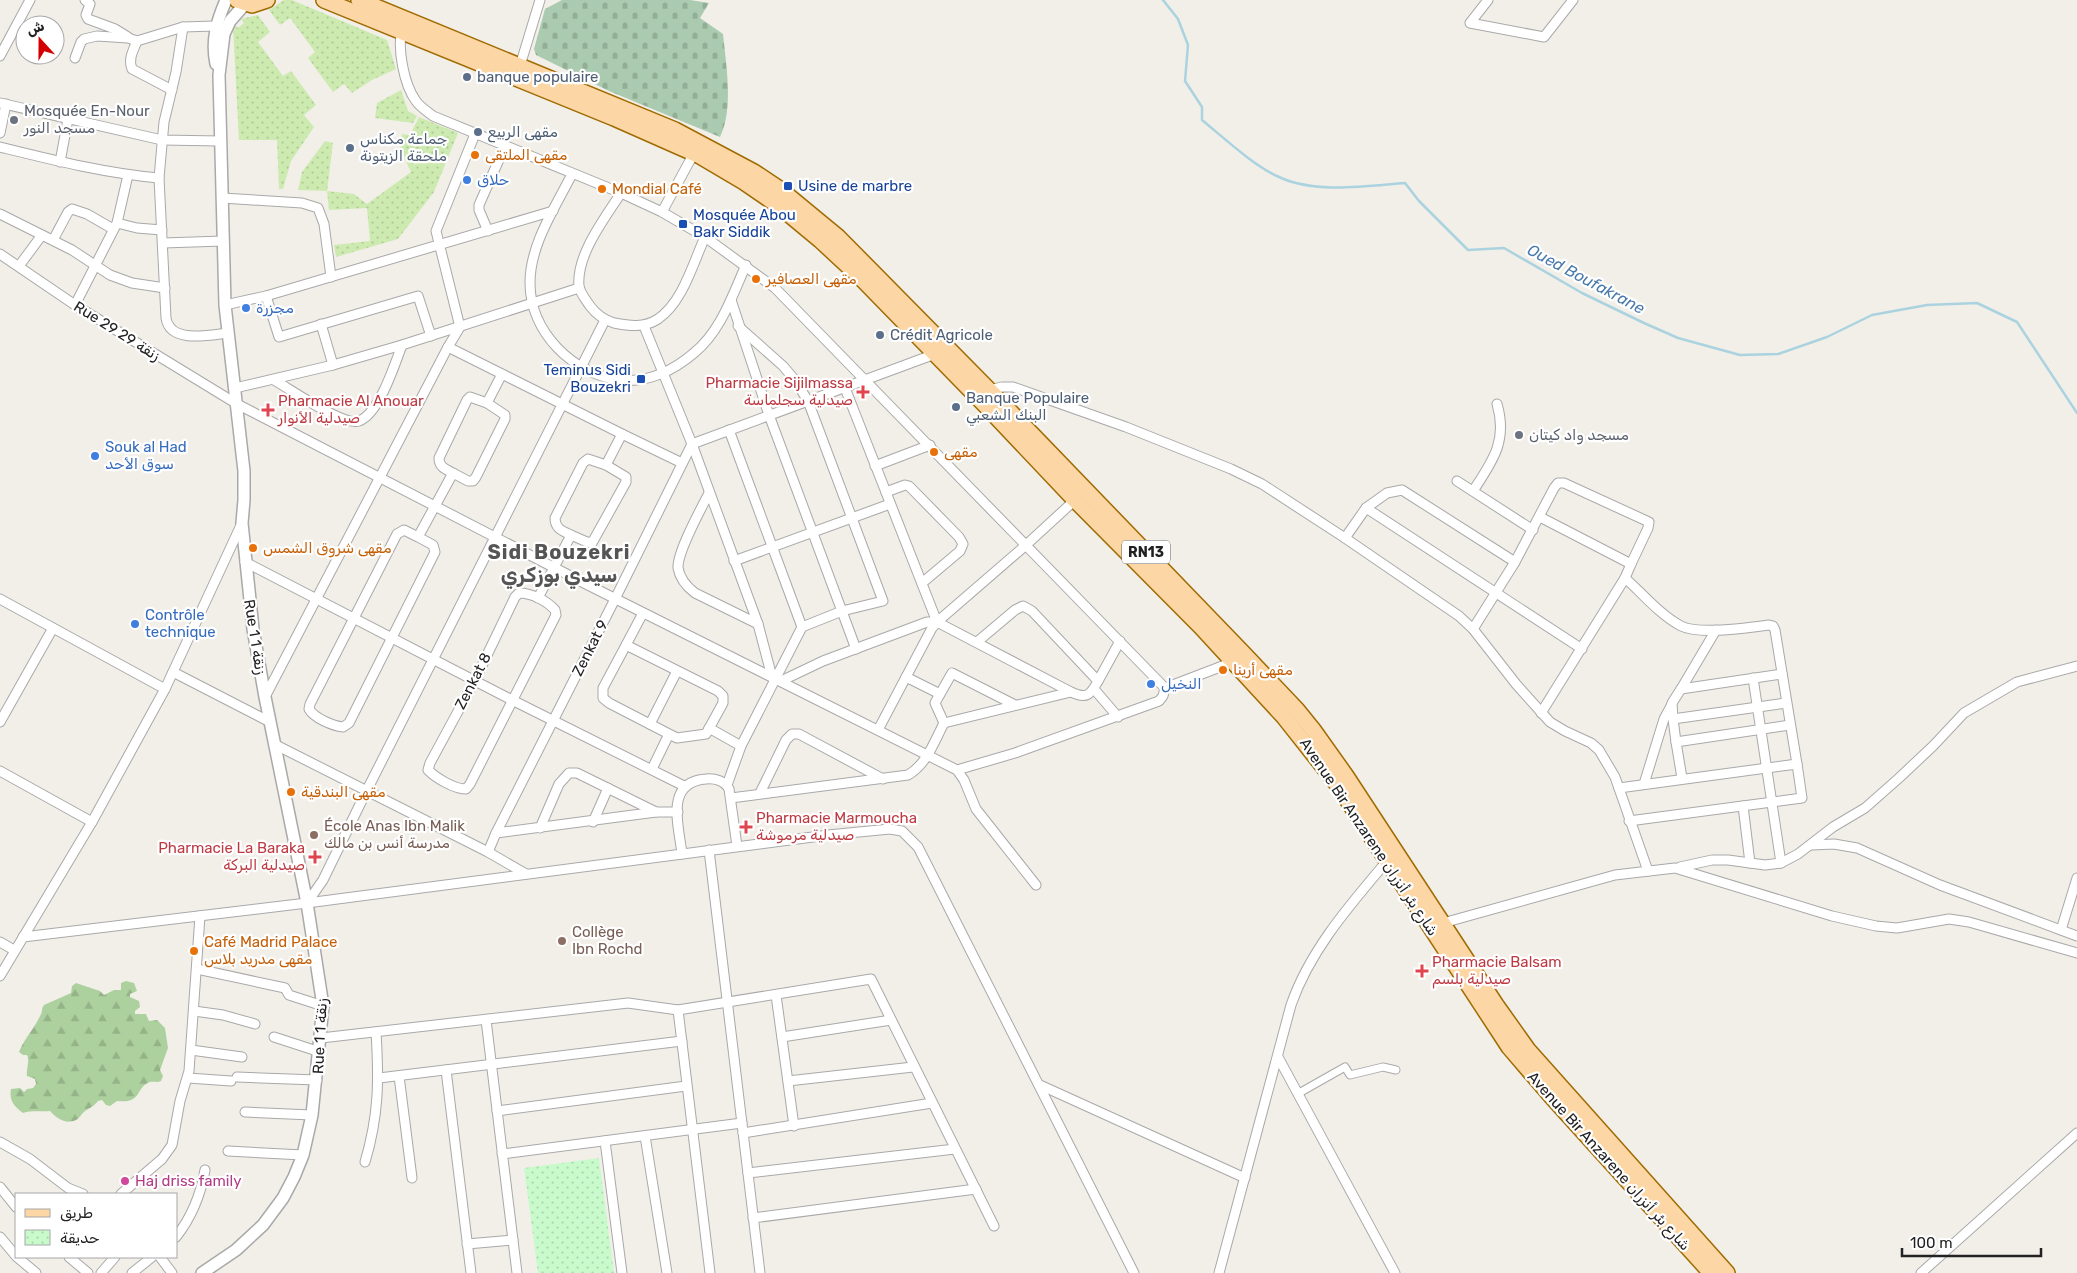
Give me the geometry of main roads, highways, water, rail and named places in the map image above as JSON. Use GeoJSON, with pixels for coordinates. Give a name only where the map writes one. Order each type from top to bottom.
{"type":"FeatureCollection","features":[{"type":"Feature","properties":{"kind":"main road"},"geometry":{"type":"LineString","coordinates":[[241,2],[258,4],[267,0]]}},
{"type":"Feature","properties":{"kind":"main road","name":"Avenue Bir Anzarene شارع بئر أنزران"},"geometry":{"type":"LineString","coordinates":[[324,0],[403,25],[518,72],[675,130],[736,161],[781,190],[858,256],[1244,652],[1302,717],[1346,776],[1528,1050],[1727,1273]]}},
{"type":"Feature","properties":{"kind":"main road","name":"Avenue Bir Anzarene شارع بئر أنزران"},"geometry":{"type":"LineString","coordinates":[[359,0],[403,25]]}},
{"type":"Feature","properties":{"kind":"main road","name":"Avenue Bir Anzarene شارع بئر أنزران"},"geometry":{"type":"LineString","coordinates":[[518,72],[694,154],[744,182],[779,206],[820,240],[862,279],[1075,500],[1201,627],[1284,717],[1314,753],[1509,1048],[1550,1096],[1711,1273]]}},
{"type":"Feature","properties":{"kind":"waterway","name":"Oued Boufakrane"},"geometry":{"type":"LineString","coordinates":[[1163,0],[1178,19],[1188,45],[1185,81],[1202,107],[1202,120],[1249,159],[1279,177],[1308,186],[1341,188],[1405,183],[1419,201],[1468,250],[1504,248],[1582,293],[1644,323],[1678,338],[1740,355],[1778,354],[1827,337],[1872,315],[1927,305],[1977,303],[2017,322],[2077,413]]}},
{"type":"Feature","properties":{"kind":"place","name":"banque populaire"},"geometry":{"type":"Point","coordinates":[467,77]}},
{"type":"Feature","properties":{"kind":"place","name":"Mosquée En-Nour مسجد النور"},"geometry":{"type":"Point","coordinates":[14,120]}},
{"type":"Feature","properties":{"kind":"place","name":"مقهى الربيع"},"geometry":{"type":"Point","coordinates":[478,132]}},
{"type":"Feature","properties":{"kind":"place","name":"جماعة مكناس ملحقة الزيتونة"},"geometry":{"type":"Point","coordinates":[350,148]}},
{"type":"Feature","properties":{"kind":"place","name":"مقهى الملتقى"},"geometry":{"type":"Point","coordinates":[475,155]}},
{"type":"Feature","properties":{"kind":"place","name":"حلاق"},"geometry":{"type":"Point","coordinates":[467,180]}},
{"type":"Feature","properties":{"kind":"place","name":"Usine de marbre"},"geometry":{"type":"Point","coordinates":[788,186]}},
{"type":"Feature","properties":{"kind":"place","name":"Mondial Café"},"geometry":{"type":"Point","coordinates":[602,189]}},
{"type":"Feature","properties":{"kind":"place","name":"Mosquée Abou Bakr Siddik"},"geometry":{"type":"Point","coordinates":[683,224]}},
{"type":"Feature","properties":{"kind":"place","name":"مقهى العصافير"},"geometry":{"type":"Point","coordinates":[756,279]}},
{"type":"Feature","properties":{"kind":"place","name":"مجزرة"},"geometry":{"type":"Point","coordinates":[246,308]}},
{"type":"Feature","properties":{"kind":"place","name":"Crédit Agricole"},"geometry":{"type":"Point","coordinates":[880,335]}},
{"type":"Feature","properties":{"kind":"place","name":"Teminus Sidi Bouzekri"},"geometry":{"type":"Point","coordinates":[641,379]}},
{"type":"Feature","properties":{"kind":"place","name":"Pharmacie Sijilmassa صيدلية سجلماسة"},"geometry":{"type":"Point","coordinates":[863,392]}},
{"type":"Feature","properties":{"kind":"place","name":"Banque Populaire البنك الشعبي"},"geometry":{"type":"Point","coordinates":[956,407]}},
{"type":"Feature","properties":{"kind":"place","name":"Pharmacie Al Anouar صيدلية الأنوار"},"geometry":{"type":"Point","coordinates":[268,410]}},
{"type":"Feature","properties":{"kind":"place","name":"مسجد واد كيتان"},"geometry":{"type":"Point","coordinates":[1519,435]}},
{"type":"Feature","properties":{"kind":"place","name":"مقهى"},"geometry":{"type":"Point","coordinates":[934,452]}},
{"type":"Feature","properties":{"kind":"place","name":"Souk al Had سوق الأحد"},"geometry":{"type":"Point","coordinates":[95,456]}},
{"type":"Feature","properties":{"kind":"place","name":"مقهى شروق الشمس"},"geometry":{"type":"Point","coordinates":[253,548]}},
{"type":"Feature","properties":{"kind":"place","name":"Contrôle technique"},"geometry":{"type":"Point","coordinates":[135,624]}},
{"type":"Feature","properties":{"kind":"place","name":"مقهى أرينا"},"geometry":{"type":"Point","coordinates":[1223,670]}},
{"type":"Feature","properties":{"kind":"place","name":"النخيل"},"geometry":{"type":"Point","coordinates":[1151,684]}},
{"type":"Feature","properties":{"kind":"place","name":"مقهى البندقية"},"geometry":{"type":"Point","coordinates":[291,792]}},
{"type":"Feature","properties":{"kind":"place","name":"Pharmacie Marmoucha صيدلية مرموشة"},"geometry":{"type":"Point","coordinates":[746,827]}},
{"type":"Feature","properties":{"kind":"place","name":"École Anas Ibn Malik مدرسة أنس بن مالك"},"geometry":{"type":"Point","coordinates":[314,835]}},
{"type":"Feature","properties":{"kind":"place","name":"Pharmacie La Baraka صيدلية البركة"},"geometry":{"type":"Point","coordinates":[315,857]}},
{"type":"Feature","properties":{"kind":"place","name":"Collège Ibn Rochd"},"geometry":{"type":"Point","coordinates":[562,941]}},
{"type":"Feature","properties":{"kind":"place","name":"Café Madrid Palace مقهى مدريد بلاس"},"geometry":{"type":"Point","coordinates":[194,951]}},
{"type":"Feature","properties":{"kind":"place","name":"Pharmacie Balsam صيدلية بلسم"},"geometry":{"type":"Point","coordinates":[1422,971]}},
{"type":"Feature","properties":{"kind":"place","name":"Haj driss family"},"geometry":{"type":"Point","coordinates":[125,1181]}},
{"type":"Feature","properties":{"kind":"district","name":"Sidi Bouzekri سيدي بوزكري"},"geometry":{"type":"Point","coordinates":[559,564]}}]}
